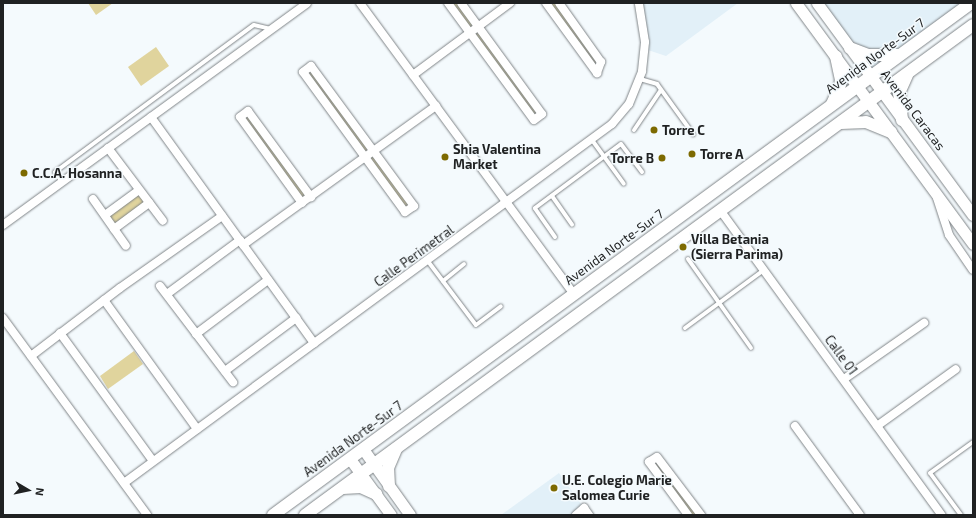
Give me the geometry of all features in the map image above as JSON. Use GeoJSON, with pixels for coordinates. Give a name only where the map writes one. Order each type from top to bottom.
{"type":"FeatureCollection","features":[{"type":"Feature","properties":{"kind":"main road","name":"Avenida Norte-Sur 7"},"geometry":{"type":"LineString","coordinates":[[273,515],[971,3]]}},
{"type":"Feature","properties":{"kind":"main road"},"geometry":{"type":"LineString","coordinates":[[305,515],[973,25]]}},
{"type":"Feature","properties":{"kind":"main road"},"geometry":{"type":"LineString","coordinates":[[850,48],[868,55],[900,54]]}},
{"type":"Feature","properties":{"kind":"main road"},"geometry":{"type":"LineString","coordinates":[[830,106],[840,89],[841,80],[836,57]]}},
{"type":"Feature","properties":{"kind":"main road"},"geometry":{"type":"LineString","coordinates":[[902,120],[899,93],[909,72]]}},
{"type":"Feature","properties":{"kind":"main road"},"geometry":{"type":"LineString","coordinates":[[838,124],[866,122],[891,132]]}},
{"type":"Feature","properties":{"kind":"main road"},"geometry":{"type":"LineString","coordinates":[[389,486],[388,468],[398,447]]}},
{"type":"Feature","properties":{"kind":"main road"},"geometry":{"type":"LineString","coordinates":[[342,488],[357,487],[376,494]]}},
{"type":"Feature","properties":{"kind":"street"},"geometry":{"type":"LineString","coordinates":[[3,225],[307,3]]}},
{"type":"Feature","properties":{"kind":"street"},"geometry":{"type":"LineString","coordinates":[[360,3],[574,294]]}},
{"type":"Feature","properties":{"kind":"street"},"geometry":{"type":"LineString","coordinates":[[448,3],[534,120],[542,114],[461,3]]}},
{"type":"Feature","properties":{"kind":"street"},"geometry":{"type":"LineString","coordinates":[[413,75],[510,3]]}},
{"type":"Feature","properties":{"kind":"street"},"geometry":{"type":"LineString","coordinates":[[546,3],[597,73],[601,62],[559,3]]}},
{"type":"Feature","properties":{"kind":"street","name":"Calle Perimetral"},"geometry":{"type":"LineString","coordinates":[[124,483],[592,140],[621,114],[640,79],[645,42],[639,3]]}},
{"type":"Feature","properties":{"kind":"street"},"geometry":{"type":"LineString","coordinates":[[796,3],[973,244]]}},
{"type":"Feature","properties":{"kind":"street","name":"Avenida Caracas"},"geometry":{"type":"LineString","coordinates":[[817,3],[973,215]]}},
{"type":"Feature","properties":{"kind":"street"},"geometry":{"type":"LineString","coordinates":[[311,66],[414,206],[405,212],[365,158],[303,72],[311,66]]}},
{"type":"Feature","properties":{"kind":"street"},"geometry":{"type":"LineString","coordinates":[[167,294],[302,203],[436,106]]}},
{"type":"Feature","properties":{"kind":"street"},"geometry":{"type":"LineString","coordinates":[[302,203],[240,117],[248,111],[310,197]]}},
{"type":"Feature","properties":{"kind":"street"},"geometry":{"type":"LineString","coordinates":[[151,117],[314,343]]}},
{"type":"Feature","properties":{"kind":"street"},"geometry":{"type":"LineString","coordinates":[[108,148],[163,222]]}},
{"type":"Feature","properties":{"kind":"street"},"geometry":{"type":"LineString","coordinates":[[105,216],[139,190]]}},
{"type":"Feature","properties":{"kind":"street"},"geometry":{"type":"LineString","coordinates":[[936,194],[949,235],[973,270]]}},
{"type":"Feature","properties":{"kind":"street"},"geometry":{"type":"LineString","coordinates":[[93,199],[126,246]]}},
{"type":"Feature","properties":{"kind":"street"},"geometry":{"type":"LineString","coordinates":[[114,229],[149,204]]}},
{"type":"Feature","properties":{"kind":"street","name":"Calle 01"},"geometry":{"type":"LineString","coordinates":[[720,210],[844,379],[940,515]]}},
{"type":"Feature","properties":{"kind":"street"},"geometry":{"type":"LineString","coordinates":[[30,356],[104,300],[222,216]]}},
{"type":"Feature","properties":{"kind":"street"},"geometry":{"type":"LineString","coordinates":[[196,334],[268,280]]}},
{"type":"Feature","properties":{"kind":"street"},"geometry":{"type":"LineString","coordinates":[[160,286],[233,382]]}},
{"type":"Feature","properties":{"kind":"street"},"geometry":{"type":"LineString","coordinates":[[104,300],[197,429]]}},
{"type":"Feature","properties":{"kind":"street"},"geometry":{"type":"LineString","coordinates":[[225,372],[296,318]]}},
{"type":"Feature","properties":{"kind":"street"},"geometry":{"type":"LineString","coordinates":[[4,322],[147,515]]}},
{"type":"Feature","properties":{"kind":"street"},"geometry":{"type":"LineString","coordinates":[[844,379],[924,322]]}},
{"type":"Feature","properties":{"kind":"street"},"geometry":{"type":"LineString","coordinates":[[60,333],[153,462]]}},
{"type":"Feature","properties":{"kind":"street"},"geometry":{"type":"LineString","coordinates":[[877,426],[956,369]]}},
{"type":"Feature","properties":{"kind":"street"},"geometry":{"type":"LineString","coordinates":[[795,426],[860,515]]}},
{"type":"Feature","properties":{"kind":"street"},"geometry":{"type":"LineString","coordinates":[[363,449],[410,515]]}},
{"type":"Feature","properties":{"kind":"street"},"geometry":{"type":"LineString","coordinates":[[688,515],[649,462],[657,457],[700,515]]}},
{"type":"Feature","properties":{"kind":"street"},"geometry":{"type":"LineString","coordinates":[[350,459],[391,515]]}},
{"type":"Feature","properties":{"kind":"street"},"geometry":{"type":"LineString","coordinates":[[576,515],[584,508],[589,515]]}},
{"type":"Feature","properties":{"kind":"lane"},"geometry":{"type":"LineString","coordinates":[[62,182],[55,172],[254,25],[272,29]]}},
{"type":"Feature","properties":{"kind":"lane"},"geometry":{"type":"LineString","coordinates":[[640,79],[657,84],[693,134]]}},
{"type":"Feature","properties":{"kind":"lane"},"geometry":{"type":"LineString","coordinates":[[634,130],[661,90]]}},
{"type":"Feature","properties":{"kind":"lane"},"geometry":{"type":"LineString","coordinates":[[592,140],[624,184]]}},
{"type":"Feature","properties":{"kind":"lane"},"geometry":{"type":"LineString","coordinates":[[556,237],[535,208],[621,144],[642,172]]}},
{"type":"Feature","properties":{"kind":"lane"},"geometry":{"type":"LineString","coordinates":[[552,196],[572,225]]}},
{"type":"Feature","properties":{"kind":"lane"},"geometry":{"type":"LineString","coordinates":[[688,259],[751,348]]}},
{"type":"Feature","properties":{"kind":"lane"},"geometry":{"type":"LineString","coordinates":[[427,260],[476,325],[501,306]]}},
{"type":"Feature","properties":{"kind":"lane"},"geometry":{"type":"LineString","coordinates":[[443,281],[464,264]]}},
{"type":"Feature","properties":{"kind":"lane"},"geometry":{"type":"LineString","coordinates":[[685,328],[764,270]]}},
{"type":"Feature","properties":{"kind":"lane"},"geometry":{"type":"LineString","coordinates":[[961,515],[930,473],[973,442]]}},
{"type":"Feature","properties":{"kind":"shaded area"},"geometry":{"type":"Polygon","coordinates":[[[88,3],[113,3],[96,15],[88,3]]]}},
{"type":"Feature","properties":{"kind":"shaded area"},"geometry":{"type":"Polygon","coordinates":[[[448,3],[461,3],[542,114],[534,120],[448,3]]]}},
{"type":"Feature","properties":{"kind":"shaded area"},"geometry":{"type":"Polygon","coordinates":[[[546,3],[559,3],[601,62],[597,73],[546,3]]]}},
{"type":"Feature","properties":{"kind":"shaded area"},"geometry":{"type":"Polygon","coordinates":[[[639,3],[738,3],[666,56],[645,49],[639,3]]]}},
{"type":"Feature","properties":{"kind":"shaded area"},"geometry":{"type":"Polygon","coordinates":[[[817,3],[971,3],[870,77],[817,3]]]}},
{"type":"Feature","properties":{"kind":"shaded area"},"geometry":{"type":"Polygon","coordinates":[[[156,47],[169,66],[141,86],[128,67],[156,47]]]}},
{"type":"Feature","properties":{"kind":"shaded area"},"geometry":{"type":"Polygon","coordinates":[[[311,66],[414,206],[405,212],[303,72],[311,66]]]}},
{"type":"Feature","properties":{"kind":"shaded area"},"geometry":{"type":"Polygon","coordinates":[[[248,111],[311,197],[302,203],[240,117],[248,111]]]}},
{"type":"Feature","properties":{"kind":"shaded area"},"geometry":{"type":"Polygon","coordinates":[[[139,190],[149,203],[114,229],[105,216],[139,190]]]}},
{"type":"Feature","properties":{"kind":"shaded area"},"geometry":{"type":"Polygon","coordinates":[[[134,351],[143,364],[108,389],[100,376],[134,351]]]}},
{"type":"Feature","properties":{"kind":"shaded area"},"geometry":{"type":"Polygon","coordinates":[[[657,457],[701,515],[688,515],[649,462],[657,457]]]}},
{"type":"Feature","properties":{"kind":"shaded area","name":"U.E. Colegio Marie Salomea Curie"},"geometry":{"type":"Polygon","coordinates":[[[559,473],[584,508],[576,515],[501,515],[559,473]]]}},
{"type":"Feature","properties":{"kind":"place","name":"Torre C"},"geometry":{"type":"Point","coordinates":[654,130]}},
{"type":"Feature","properties":{"kind":"place","name":"Torre A"},"geometry":{"type":"Point","coordinates":[692,154]}},
{"type":"Feature","properties":{"kind":"place","name":"Shia Valentina Market"},"geometry":{"type":"Point","coordinates":[445,157]}},
{"type":"Feature","properties":{"kind":"place","name":"Torre B"},"geometry":{"type":"Point","coordinates":[662,158]}},
{"type":"Feature","properties":{"kind":"place","name":"C.C.A. Hosanna"},"geometry":{"type":"Point","coordinates":[24,173]}},
{"type":"Feature","properties":{"kind":"place","name":"Villa Betania (Sierra Parima)"},"geometry":{"type":"Point","coordinates":[683,247]}},
{"type":"Feature","properties":{"kind":"place","name":"U.E. Colegio Marie Salomea Curie"},"geometry":{"type":"Point","coordinates":[554,488]}}]}
